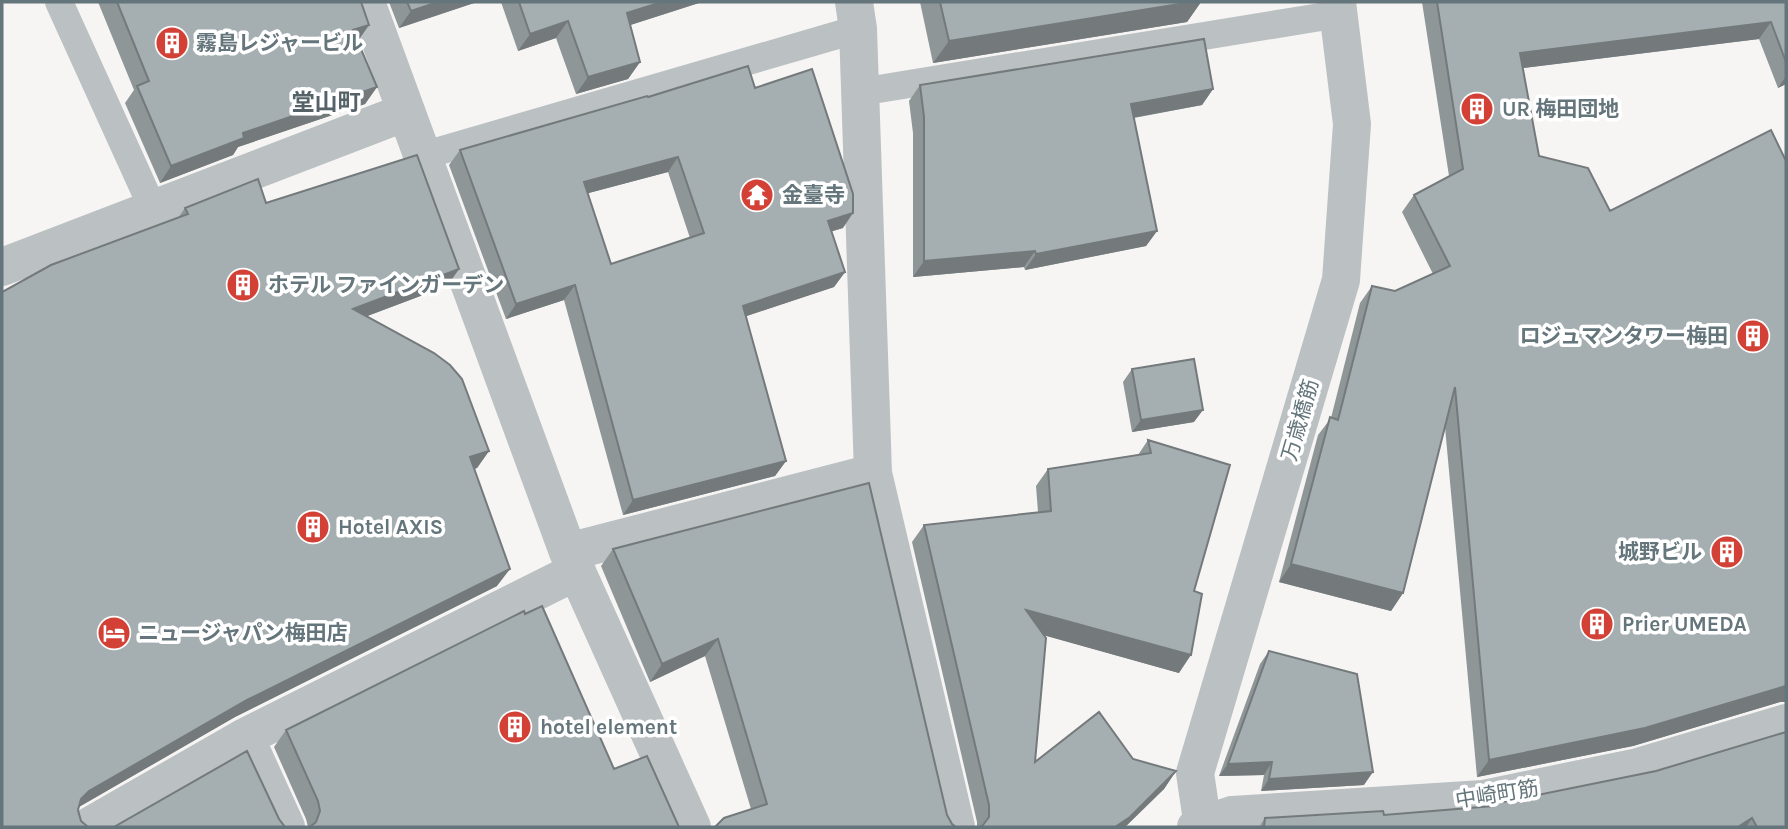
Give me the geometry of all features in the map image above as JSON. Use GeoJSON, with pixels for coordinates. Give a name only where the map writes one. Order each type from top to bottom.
{"type":"FeatureCollection","features":[{"type":"Feature","properties":{"kind":"street"},"geometry":{"type":"LineString","coordinates":[[366,2],[572,561],[692,827]]}},
{"type":"Feature","properties":{"kind":"street","name":"万歳橋筋"},"geometry":{"type":"LineString","coordinates":[[1200,826],[1195,773],[1341,280],[1352,124],[1338,8]]}},
{"type":"Feature","properties":{"kind":"street"},"geometry":{"type":"LineString","coordinates":[[856,15],[873,473],[956,827]]}},
{"type":"Feature","properties":{"kind":"street"},"geometry":{"type":"LineString","coordinates":[[2,267],[406,113]]}},
{"type":"Feature","properties":{"kind":"street"},"geometry":{"type":"LineString","coordinates":[[88,827],[245,737],[572,561],[873,473]]}},
{"type":"Feature","properties":{"kind":"street","name":"中崎町筋"},"geometry":{"type":"LineString","coordinates":[[1200,826],[1232,815],[1483,799],[1638,767],[1786,723]]}},
{"type":"Feature","properties":{"kind":"street"},"geometry":{"type":"LineString","coordinates":[[245,737],[286,827]]}},
{"type":"Feature","properties":{"kind":"lane"},"geometry":{"type":"LineString","coordinates":[[59,2],[153,209]]}},
{"type":"Feature","properties":{"kind":"lane"},"geometry":{"type":"LineString","coordinates":[[860,92],[1338,8]]}},
{"type":"Feature","properties":{"kind":"lane"},"geometry":{"type":"LineString","coordinates":[[422,156],[856,15]]}},
{"type":"Feature","properties":{"kind":"building"},"geometry":{"type":"Polygon","coordinates":[[[117,2],[361,2],[369,25],[353,30],[377,87],[243,133],[244,138],[171,166],[137,86],[149,81],[117,2]]]}},
{"type":"Feature","properties":{"kind":"building"},"geometry":{"type":"Polygon","coordinates":[[[407,2],[438,2],[411,11],[407,2]]]}},
{"type":"Feature","properties":{"kind":"building"},"geometry":{"type":"Polygon","coordinates":[[[519,2],[662,2],[627,13],[640,62],[588,77],[568,21],[530,34],[519,2]]]}},
{"type":"Feature","properties":{"kind":"building"},"geometry":{"type":"Polygon","coordinates":[[[940,2],[1192,2],[949,41],[940,2]]]}},
{"type":"Feature","properties":{"kind":"building"},"geometry":{"type":"Polygon","coordinates":[[[1437,2],[1786,2],[1786,62],[1771,22],[1520,53],[1539,156],[1588,168],[1610,211],[1771,130],[1786,161],[1786,686],[1645,728],[1489,760],[1455,387],[1403,593],[1291,564],[1330,417],[1338,420],[1372,286],[1395,291],[1450,266],[1414,195],[1463,169],[1437,2]]]}},
{"type":"Feature","properties":{"kind":"building"},"geometry":{"type":"Polygon","coordinates":[[[1204,39],[1213,89],[1131,104],[1157,231],[1036,254],[1035,251],[924,261],[924,117],[920,85],[1204,39]]]}},
{"type":"Feature","properties":{"kind":"building"},"geometry":{"type":"Polygon","coordinates":[[[748,66],[755,88],[812,69],[853,194],[853,213],[828,221],[845,272],[743,306],[786,461],[633,500],[575,285],[516,304],[460,150],[748,66]],[[678,157],[584,182],[611,264],[704,233],[678,157]]]}},
{"type":"Feature","properties":{"kind":"building"},"geometry":{"type":"Polygon","coordinates":[[[417,155],[459,269],[353,309],[434,353],[462,379],[489,451],[470,457],[510,569],[247,700],[89,791],[81,799],[78,810],[81,821],[88,827],[2,827],[2,292],[51,265],[188,214],[185,208],[258,179],[266,203],[417,155]]]}},
{"type":"Feature","properties":{"kind":"building"},"geometry":{"type":"Polygon","coordinates":[[[1194,359],[1203,410],[1141,420],[1132,369],[1194,359]]]}},
{"type":"Feature","properties":{"kind":"building"},"geometry":{"type":"Polygon","coordinates":[[[1148,440],[1230,465],[1194,591],[1202,594],[1191,655],[1026,610],[1046,638],[1035,762],[1099,712],[1133,759],[1176,771],[1130,817],[1115,827],[980,827],[989,817],[989,805],[924,525],[1051,511],[1048,469],[1151,453],[1148,440]]]}},
{"type":"Feature","properties":{"kind":"building"},"geometry":{"type":"Polygon","coordinates":[[[869,483],[947,815],[956,827],[715,827],[724,818],[767,804],[718,639],[662,664],[613,549],[869,483]]]}},
{"type":"Feature","properties":{"kind":"building"},"geometry":{"type":"Polygon","coordinates":[[[542,606],[614,769],[647,756],[679,827],[310,827],[316,822],[320,811],[318,801],[286,730],[524,611],[525,614],[542,606]]]}},
{"type":"Feature","properties":{"kind":"building"},"geometry":{"type":"Polygon","coordinates":[[[1269,651],[1357,674],[1373,772],[1269,779],[1272,762],[1228,764],[1269,651]]]}},
{"type":"Feature","properties":{"kind":"building"},"geometry":{"type":"Polygon","coordinates":[[[1786,732],[1786,827],[1757,827],[1752,818],[1738,827],[1264,827],[1265,818],[1383,811],[1384,815],[1493,806],[1656,771],[1786,732]]]}},
{"type":"Feature","properties":{"kind":"building"},"geometry":{"type":"Polygon","coordinates":[[[247,751],[285,827],[114,827],[247,751]]]}},
{"type":"Feature","properties":{"kind":"place","name":"霧島レジャービル"},"geometry":{"type":"Point","coordinates":[172,43]}},
{"type":"Feature","properties":{"kind":"place","name":"UR 梅田団地"},"geometry":{"type":"Point","coordinates":[1477,109]}},
{"type":"Feature","properties":{"kind":"place","name":"金臺寺"},"geometry":{"type":"Point","coordinates":[757,195]}},
{"type":"Feature","properties":{"kind":"place","name":"ホテル ファインガーデン"},"geometry":{"type":"Point","coordinates":[243,285]}},
{"type":"Feature","properties":{"kind":"place","name":"ロジュマンタワー梅田"},"geometry":{"type":"Point","coordinates":[1753,336]}},
{"type":"Feature","properties":{"kind":"place","name":"Hotel AXIS"},"geometry":{"type":"Point","coordinates":[313,527]}},
{"type":"Feature","properties":{"kind":"place","name":"城野ビル"},"geometry":{"type":"Point","coordinates":[1727,552]}},
{"type":"Feature","properties":{"kind":"place","name":"Prier UMEDA"},"geometry":{"type":"Point","coordinates":[1597,624]}},
{"type":"Feature","properties":{"kind":"place","name":"ニュージャパン梅田店"},"geometry":{"type":"Point","coordinates":[114,633]}},
{"type":"Feature","properties":{"kind":"place","name":"hotel element"},"geometry":{"type":"Point","coordinates":[515,727]}},
{"type":"Feature","properties":{"kind":"district","name":"堂山町"},"geometry":{"type":"Point","coordinates":[326,102]}}]}
